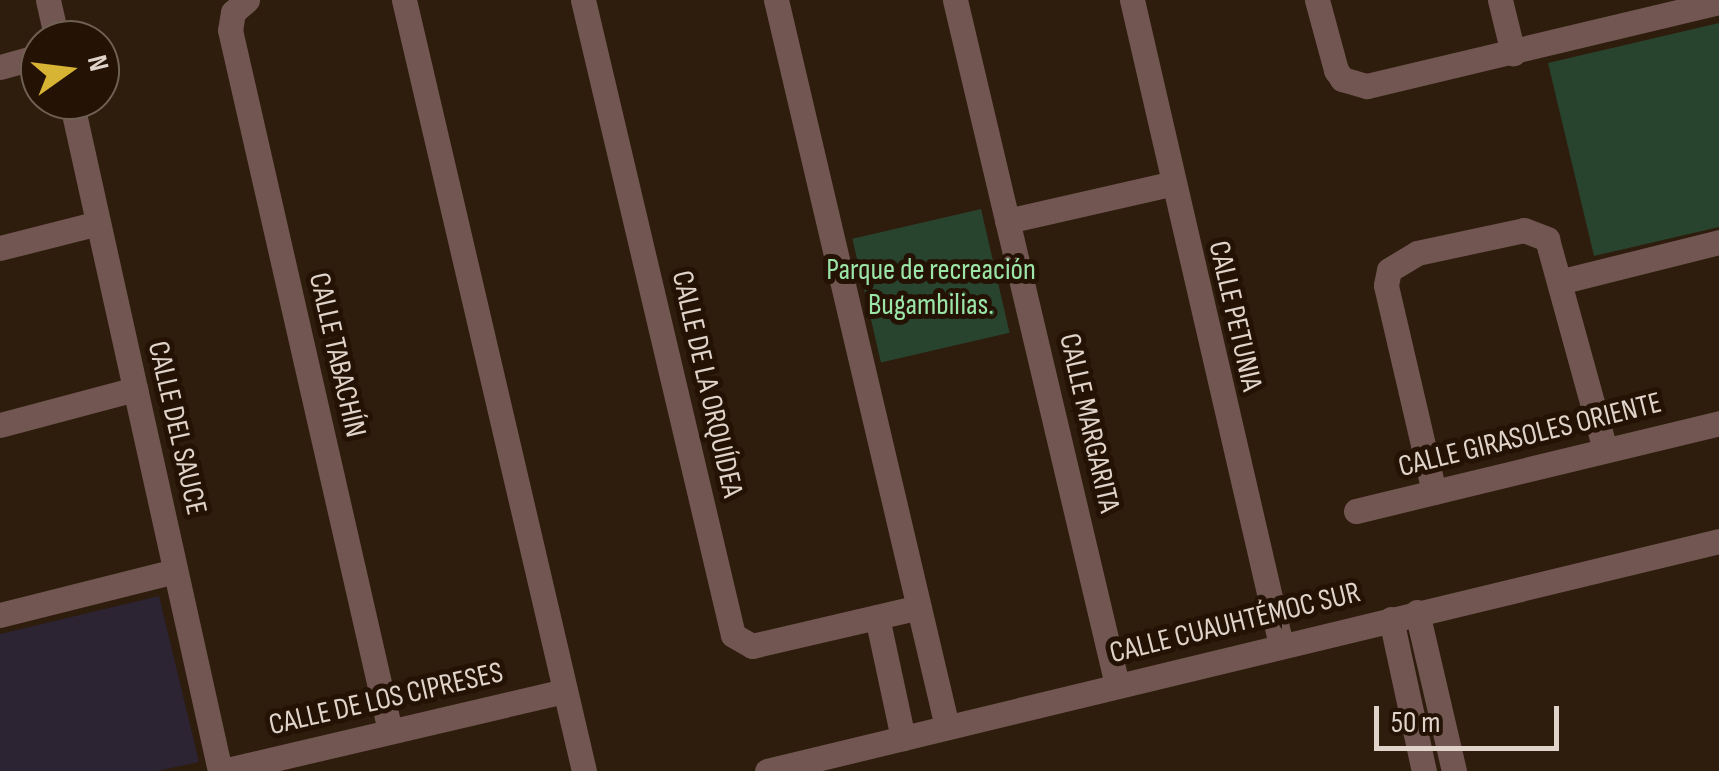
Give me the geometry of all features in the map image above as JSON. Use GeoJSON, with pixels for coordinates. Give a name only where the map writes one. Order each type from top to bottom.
{"type":"FeatureCollection","features":[{"type":"Feature","properties":{"kind":"street","name":"CALLE TABACHÍN"},"geometry":{"type":"LineString","coordinates":[[247,0],[233,12],[230,30],[390,731]]}},
{"type":"Feature","properties":{"kind":"street"},"geometry":{"type":"LineString","coordinates":[[404,0],[562,691],[584,771]]}},
{"type":"Feature","properties":{"kind":"street","name":"CALLE DE LA ORQUÍDEA"},"geometry":{"type":"LineString","coordinates":[[583,0],[733,635],[752,646],[919,607]]}},
{"type":"Feature","properties":{"kind":"street"},"geometry":{"type":"LineString","coordinates":[[776,0],[947,727]]}},
{"type":"Feature","properties":{"kind":"street","name":"CALLE MARGARITA"},"geometry":{"type":"LineString","coordinates":[[955,0],[1118,685]]}},
{"type":"Feature","properties":{"kind":"street","name":"CALLE PETUNIA"},"geometry":{"type":"LineString","coordinates":[[1132,0],[1170,184],[1280,645]]}},
{"type":"Feature","properties":{"kind":"street"},"geometry":{"type":"LineString","coordinates":[[1318,0],[1336,70],[1353,84],[1383,84],[1719,2]]}},
{"type":"Feature","properties":{"kind":"street"},"geometry":{"type":"LineString","coordinates":[[1500,0],[1512,53]]}},
{"type":"Feature","properties":{"kind":"street","name":"CALLE DEL SAUCE"},"geometry":{"type":"LineString","coordinates":[[75,120],[222,771]]}},
{"type":"Feature","properties":{"kind":"street"},"geometry":{"type":"LineString","coordinates":[[1007,221],[1170,184]]}},
{"type":"Feature","properties":{"kind":"street"},"geometry":{"type":"LineString","coordinates":[[0,248],[98,223]]}},
{"type":"Feature","properties":{"kind":"street"},"geometry":{"type":"LineString","coordinates":[[1434,492],[1388,295],[1389,270],[1417,252],[1524,230],[1547,238],[1564,281],[1605,450]]}},
{"type":"Feature","properties":{"kind":"street"},"geometry":{"type":"LineString","coordinates":[[1564,281],[1719,242]]}},
{"type":"Feature","properties":{"kind":"street"},"geometry":{"type":"LineString","coordinates":[[0,425],[135,390]]}},
{"type":"Feature","properties":{"kind":"street","name":"CALLE GIRASOLES ORIENTE"},"geometry":{"type":"LineString","coordinates":[[1356,511],[1719,423]]}},
{"type":"Feature","properties":{"kind":"street","name":"CALLE CUAUHTÉMOC SUR"},"geometry":{"type":"LineString","coordinates":[[767,771],[1719,542]]}},
{"type":"Feature","properties":{"kind":"street"},"geometry":{"type":"LineString","coordinates":[[0,616],[175,570]]}},
{"type":"Feature","properties":{"kind":"street"},"geometry":{"type":"LineString","coordinates":[[1417,612],[1454,771]]}},
{"type":"Feature","properties":{"kind":"street"},"geometry":{"type":"LineString","coordinates":[[877,617],[903,738]]}},
{"type":"Feature","properties":{"kind":"street"},"geometry":{"type":"LineString","coordinates":[[1390,619],[1424,771]]}},
{"type":"Feature","properties":{"kind":"street","name":"CALLE DE LOS CIPRESES"},"geometry":{"type":"LineString","coordinates":[[222,771],[329,759],[390,731],[562,691]]}},
{"type":"Feature","properties":{"kind":"shaded area"},"geometry":{"type":"Polygon","coordinates":[[[159,596],[199,762],[158,771],[0,771],[0,634],[159,596]]]}},
{"type":"Feature","properties":{"kind":"green space"},"geometry":{"type":"Polygon","coordinates":[[[1719,23],[1719,227],[1594,256],[1548,63],[1719,23]]]}},
{"type":"Feature","properties":{"kind":"green space","name":"Parque de recreación Bugambilias."},"geometry":{"type":"Polygon","coordinates":[[[981,209],[1010,333],[881,362],[852,239],[981,209]]]}}]}
